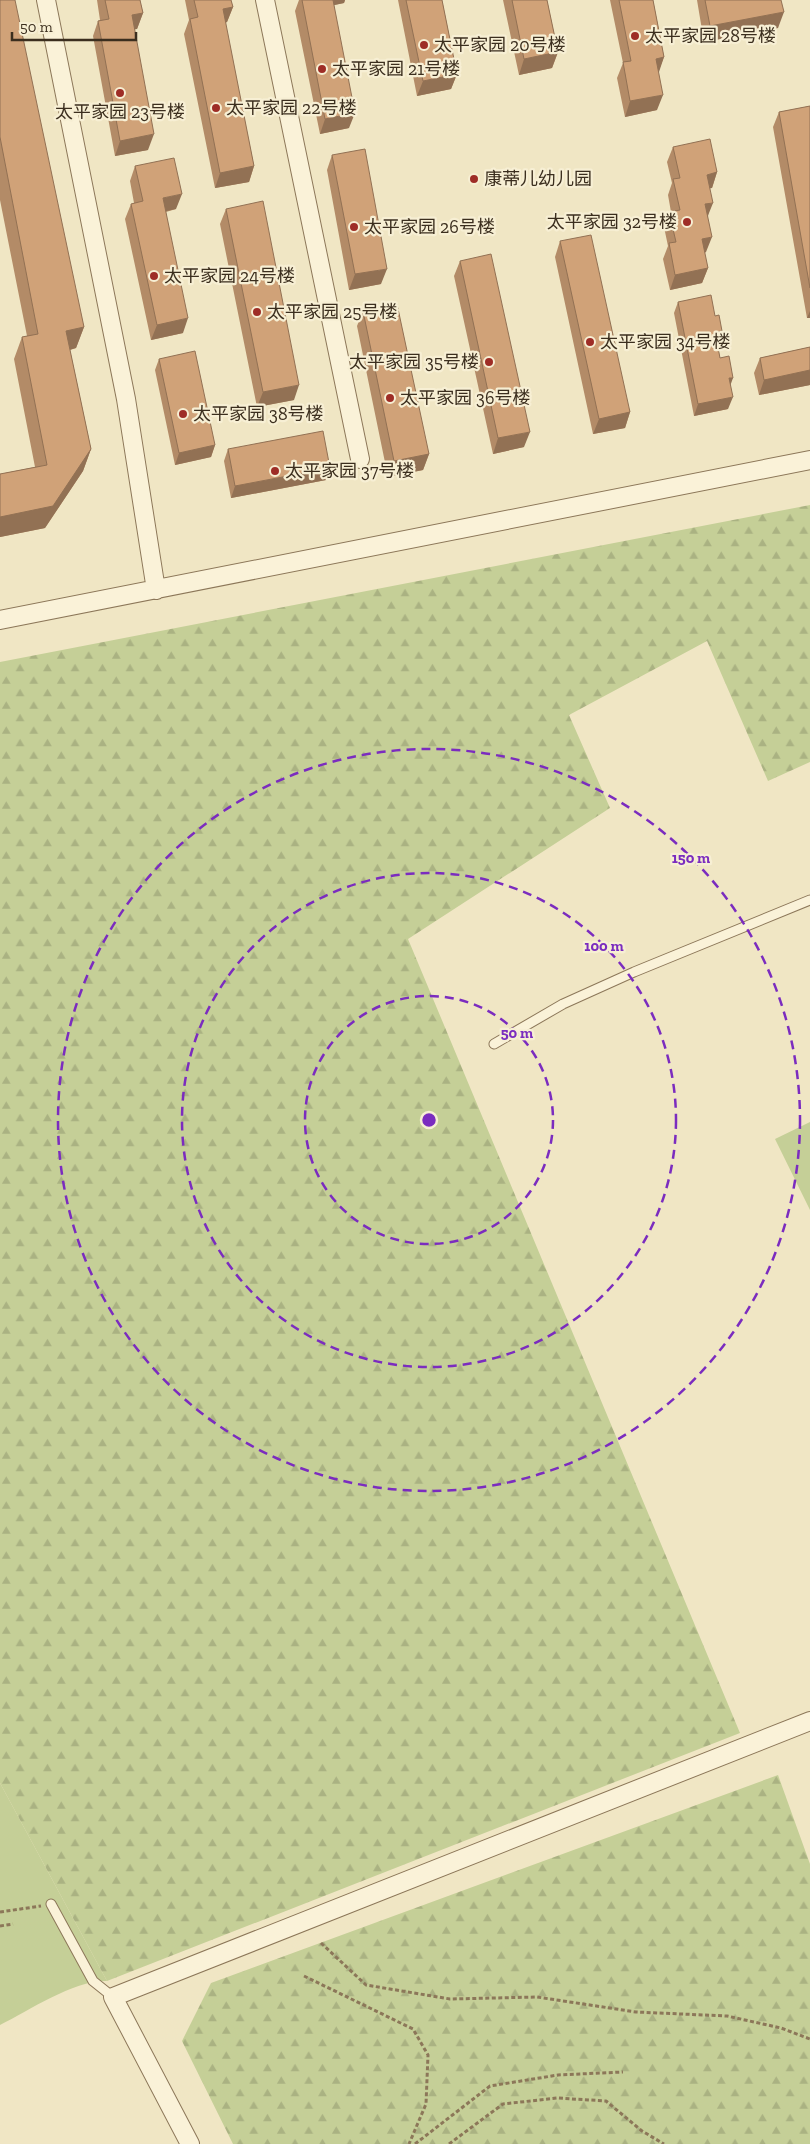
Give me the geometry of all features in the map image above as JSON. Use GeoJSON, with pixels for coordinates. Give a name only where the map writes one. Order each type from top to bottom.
{"type":"FeatureCollection","features":[{"type":"Feature","properties":{"kind":"street"},"geometry":{"type":"LineString","coordinates":[[46,0],[126,399],[156,590]]}},
{"type":"Feature","properties":{"kind":"street"},"geometry":{"type":"LineString","coordinates":[[265,0],[360,459]]}},
{"type":"Feature","properties":{"kind":"street"},"geometry":{"type":"LineString","coordinates":[[0,620],[810,460]]}},
{"type":"Feature","properties":{"kind":"street"},"geometry":{"type":"LineString","coordinates":[[190,2144],[113,1997],[810,1721]]}},
{"type":"Feature","properties":{"kind":"lane"},"geometry":{"type":"LineString","coordinates":[[494,1044],[581,996],[634,972],[810,900]]}},
{"type":"Feature","properties":{"kind":"lane"},"geometry":{"type":"LineString","coordinates":[[51,1904],[93,1981],[113,1997]]}},
{"type":"Feature","properties":{"kind":"path"},"geometry":{"type":"LineString","coordinates":[[0,1912],[51,1904]]}},
{"type":"Feature","properties":{"kind":"path"},"geometry":{"type":"LineString","coordinates":[[0,1926],[14,1924]]}},
{"type":"Feature","properties":{"kind":"path"},"geometry":{"type":"LineString","coordinates":[[321,1942],[366,1985],[450,1999],[537,1997],[636,2012],[727,2016],[781,2028],[810,2039]]}},
{"type":"Feature","properties":{"kind":"path"},"geometry":{"type":"LineString","coordinates":[[304,1976],[414,2029],[428,2055],[426,2104],[409,2144]]}},
{"type":"Feature","properties":{"kind":"path"},"geometry":{"type":"LineString","coordinates":[[415,2144],[490,2086],[558,2075],[622,2072]]}},
{"type":"Feature","properties":{"kind":"path"},"geometry":{"type":"LineString","coordinates":[[449,2144],[503,2104],[557,2098],[606,2101],[642,2131],[664,2144]]}},
{"type":"Feature","properties":{"kind":"green space"},"geometry":{"type":"Polygon","coordinates":[[[810,505],[810,762],[768,781],[707,641],[569,715],[610,808],[408,939],[740,1733],[107,1981],[0,1783],[0,662],[810,505]]]}},
{"type":"Feature","properties":{"kind":"green space"},"geometry":{"type":"Polygon","coordinates":[[[810,1122],[810,1210],[775,1139],[810,1122]]]}},
{"type":"Feature","properties":{"kind":"green space"},"geometry":{"type":"Polygon","coordinates":[[[778,1775],[810,1864],[810,2144],[233,2144],[182,2041],[211,1983],[778,1775]]]}},
{"type":"Feature","properties":{"kind":"green space"},"geometry":{"type":"Polygon","coordinates":[[[0,1783],[107,1981],[81,1985],[38,2004],[0,2025],[0,1783]]]}},
{"type":"Feature","properties":{"kind":"building"},"geometry":{"type":"Polygon","coordinates":[[[0,0],[15,0],[84,327],[66,331],[91,449],[53,506],[0,517],[0,474],[47,465],[22,337],[38,334],[0,137],[0,0]]]}},
{"type":"Feature","properties":{"kind":"building","name":"太平家园 23号楼"},"geometry":{"type":"Polygon","coordinates":[[[105,0],[140,0],[143,13],[132,15],[154,134],[120,141],[98,21],[109,19],[105,0]]]}},
{"type":"Feature","properties":{"kind":"building","name":"太平家园 22号楼"},"geometry":{"type":"Polygon","coordinates":[[[194,0],[231,0],[233,7],[223,9],[254,166],[220,173],[190,19],[198,17],[194,0]]]}},
{"type":"Feature","properties":{"kind":"building","name":"太平家园 21号楼"},"geometry":{"type":"Polygon","coordinates":[[[302,0],[333,0],[355,113],[325,119],[302,0]]]}},
{"type":"Feature","properties":{"kind":"building","name":"太平家园 20号楼"},"geometry":{"type":"Polygon","coordinates":[[[406,0],[442,0],[457,74],[423,81],[406,0]]]}},
{"type":"Feature","properties":{"kind":"building"},"geometry":{"type":"Polygon","coordinates":[[[512,0],[547,0],[558,52],[524,59],[512,0]]]}},
{"type":"Feature","properties":{"kind":"building","name":"太平家园 28号楼"},"geometry":{"type":"Polygon","coordinates":[[[619,0],[653,0],[664,57],[656,59],[663,95],[630,101],[623,62],[631,61],[619,0]]]}},
{"type":"Feature","properties":{"kind":"building"},"geometry":{"type":"Polygon","coordinates":[[[705,0],[781,0],[784,12],[710,26],[705,0]]]}},
{"type":"Feature","properties":{"kind":"building"},"geometry":{"type":"Polygon","coordinates":[[[810,106],[810,288],[779,112],[810,106]]]}},
{"type":"Feature","properties":{"kind":"building","name":"太平家园 32号楼"},"geometry":{"type":"Polygon","coordinates":[[[710,139],[717,172],[707,175],[713,203],[705,204],[712,237],[702,239],[708,268],[675,275],[669,243],[676,242],[669,212],[680,210],[673,179],[680,178],[673,147],[710,139]]]}},
{"type":"Feature","properties":{"kind":"building","name":"太平家园 26号楼"},"geometry":{"type":"Polygon","coordinates":[[[365,149],[387,269],[355,274],[332,155],[365,149]]]}},
{"type":"Feature","properties":{"kind":"building","name":"太平家园 24号楼"},"geometry":{"type":"Polygon","coordinates":[[[174,158],[182,194],[163,198],[188,318],[157,325],[131,204],[143,201],[135,166],[174,158]]]}},
{"type":"Feature","properties":{"kind":"building","name":"太平家园 25号楼"},"geometry":{"type":"Polygon","coordinates":[[[263,201],[299,385],[263,392],[226,209],[263,201]]]}},
{"type":"Feature","properties":{"kind":"building","name":"太平家园 34号楼"},"geometry":{"type":"Polygon","coordinates":[[[591,235],[630,412],[599,419],[560,241],[591,235]]]}},
{"type":"Feature","properties":{"kind":"building","name":"太平家园 35号楼"},"geometry":{"type":"Polygon","coordinates":[[[491,254],[530,432],[498,438],[460,261],[491,254]]]}},
{"type":"Feature","properties":{"kind":"building"},"geometry":{"type":"Polygon","coordinates":[[[711,295],[715,316],[719,315],[722,331],[715,332],[720,358],[729,356],[733,378],[729,378],[733,397],[698,404],[678,302],[711,295]]]}},
{"type":"Feature","properties":{"kind":"building","name":"太平家园 36号楼"},"geometry":{"type":"Polygon","coordinates":[[[397,304],[429,454],[394,461],[363,311],[397,304]]]}},
{"type":"Feature","properties":{"kind":"building"},"geometry":{"type":"Polygon","coordinates":[[[810,347],[810,370],[764,380],[760,358],[810,347]]]}},
{"type":"Feature","properties":{"kind":"building","name":"太平家园 38号楼"},"geometry":{"type":"Polygon","coordinates":[[[195,351],[215,445],[179,453],[159,359],[195,351]]]}},
{"type":"Feature","properties":{"kind":"building","name":"太平家园 37号楼"},"geometry":{"type":"Polygon","coordinates":[[[323,431],[330,468],[235,486],[228,449],[323,431]]]}},
{"type":"Feature","properties":{"kind":"place","name":"太平家园 28号楼"},"geometry":{"type":"Point","coordinates":[635,36]}},
{"type":"Feature","properties":{"kind":"place","name":"太平家园 20号楼"},"geometry":{"type":"Point","coordinates":[424,45]}},
{"type":"Feature","properties":{"kind":"place","name":"太平家园 21号楼"},"geometry":{"type":"Point","coordinates":[322,69]}},
{"type":"Feature","properties":{"kind":"place","name":"太平家园 23号楼"},"geometry":{"type":"Point","coordinates":[120,93]}},
{"type":"Feature","properties":{"kind":"place","name":"太平家园 22号楼"},"geometry":{"type":"Point","coordinates":[216,108]}},
{"type":"Feature","properties":{"kind":"place","name":"康蒂儿幼儿园"},"geometry":{"type":"Point","coordinates":[474,179]}},
{"type":"Feature","properties":{"kind":"place","name":"太平家园 32号楼"},"geometry":{"type":"Point","coordinates":[687,222]}},
{"type":"Feature","properties":{"kind":"place","name":"太平家园 26号楼"},"geometry":{"type":"Point","coordinates":[354,227]}},
{"type":"Feature","properties":{"kind":"place","name":"太平家园 24号楼"},"geometry":{"type":"Point","coordinates":[154,276]}},
{"type":"Feature","properties":{"kind":"place","name":"太平家园 25号楼"},"geometry":{"type":"Point","coordinates":[257,312]}},
{"type":"Feature","properties":{"kind":"place","name":"太平家园 34号楼"},"geometry":{"type":"Point","coordinates":[590,342]}},
{"type":"Feature","properties":{"kind":"place","name":"太平家园 35号楼"},"geometry":{"type":"Point","coordinates":[489,362]}},
{"type":"Feature","properties":{"kind":"place","name":"太平家园 36号楼"},"geometry":{"type":"Point","coordinates":[390,398]}},
{"type":"Feature","properties":{"kind":"place","name":"太平家园 38号楼"},"geometry":{"type":"Point","coordinates":[183,414]}},
{"type":"Feature","properties":{"kind":"place","name":"太平家园 37号楼"},"geometry":{"type":"Point","coordinates":[275,471]}}]}
